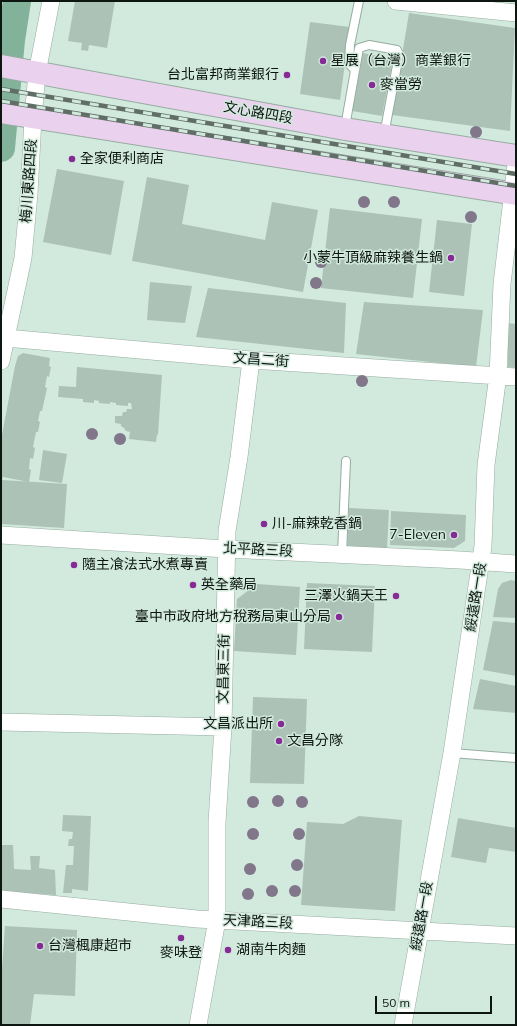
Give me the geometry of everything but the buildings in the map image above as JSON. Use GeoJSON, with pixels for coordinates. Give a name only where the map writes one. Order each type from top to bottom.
{"type":"FeatureCollection","features":[{"type":"Feature","properties":{"kind":"main road","name":"文心路四段"},"geometry":{"type":"LineString","coordinates":[[1,66],[384,136],[516,156]]}},
{"type":"Feature","properties":{"kind":"main road"},"geometry":{"type":"LineString","coordinates":[[1,112],[514,194]]}},
{"type":"Feature","properties":{"kind":"street","name":"梅川東路四段"},"geometry":{"type":"LineString","coordinates":[[1,360],[23,258],[37,73],[51,1]]}},
{"type":"Feature","properties":{"kind":"street"},"geometry":{"type":"LineString","coordinates":[[396,1],[516,13]]}},
{"type":"Feature","properties":{"kind":"street","name":"綏遠路一段"},"geometry":{"type":"LineString","coordinates":[[403,1025],[452,753],[483,546],[486,465],[498,375],[502,284],[514,194],[516,165]]}},
{"type":"Feature","properties":{"kind":"street","name":"文昌二街"},"geometry":{"type":"LineString","coordinates":[[6,338],[251,360],[516,377]]}},
{"type":"Feature","properties":{"kind":"street","name":"文昌東三街"},"geometry":{"type":"LineString","coordinates":[[198,1025],[217,920],[217,822],[223,727],[227,531],[239,457],[251,360]]}},
{"type":"Feature","properties":{"kind":"street","name":"北平路三段"},"geometry":{"type":"LineString","coordinates":[[1,535],[226,549],[516,564]]}},
{"type":"Feature","properties":{"kind":"street"},"geometry":{"type":"LineString","coordinates":[[1,722],[223,727]]}},
{"type":"Feature","properties":{"kind":"street","name":"天津路三段"},"geometry":{"type":"LineString","coordinates":[[1,900],[217,920],[516,936]]}},
{"type":"Feature","properties":{"kind":"lane"},"geometry":{"type":"LineString","coordinates":[[355,70],[348,64],[350,45],[359,1]]}},
{"type":"Feature","properties":{"kind":"lane"},"geometry":{"type":"LineString","coordinates":[[345,129],[359,48],[369,45],[397,50],[399,55],[384,136]]}},
{"type":"Feature","properties":{"kind":"lane"},"geometry":{"type":"LineString","coordinates":[[342,554],[346,461]]}},
{"type":"Feature","properties":{"kind":"lane"},"geometry":{"type":"LineString","coordinates":[[452,753],[516,758]]}},
{"type":"Feature","properties":{"kind":"waterway"},"geometry":{"type":"LineString","coordinates":[[1,148],[11,40],[17,1]]}},
{"type":"Feature","properties":{"kind":"railway"},"geometry":{"type":"LineString","coordinates":[[1,89],[516,174]]}},
{"type":"Feature","properties":{"kind":"railway"},"geometry":{"type":"LineString","coordinates":[[1,101],[516,186]]}},
{"type":"Feature","properties":{"kind":"place","name":"星展（台灣）商業銀行"},"geometry":{"type":"Point","coordinates":[323,61]}},
{"type":"Feature","properties":{"kind":"place","name":"台北富邦商業銀行"},"geometry":{"type":"Point","coordinates":[287,75]}},
{"type":"Feature","properties":{"kind":"place","name":"麥當勞"},"geometry":{"type":"Point","coordinates":[372,85]}},
{"type":"Feature","properties":{"kind":"place","name":"全家便利商店"},"geometry":{"type":"Point","coordinates":[72,159]}},
{"type":"Feature","properties":{"kind":"place","name":"小蒙牛頂級麻辣養生鍋"},"geometry":{"type":"Point","coordinates":[451,258]}},
{"type":"Feature","properties":{"kind":"place","name":"川-麻辣乾香鍋"},"geometry":{"type":"Point","coordinates":[264,524]}},
{"type":"Feature","properties":{"kind":"place","name":"7-Eleven"},"geometry":{"type":"Point","coordinates":[454,535]}},
{"type":"Feature","properties":{"kind":"place","name":"隨主飡法式水煮專賣"},"geometry":{"type":"Point","coordinates":[74,565]}},
{"type":"Feature","properties":{"kind":"place","name":"英全藥局"},"geometry":{"type":"Point","coordinates":[193,585]}},
{"type":"Feature","properties":{"kind":"place","name":"三澤火鍋天王"},"geometry":{"type":"Point","coordinates":[396,596]}},
{"type":"Feature","properties":{"kind":"place","name":"臺中市政府地方稅務局東山分局"},"geometry":{"type":"Point","coordinates":[339,617]}},
{"type":"Feature","properties":{"kind":"place","name":"文昌派出所"},"geometry":{"type":"Point","coordinates":[281,724]}},
{"type":"Feature","properties":{"kind":"place","name":"文昌分隊"},"geometry":{"type":"Point","coordinates":[279,741]}},
{"type":"Feature","properties":{"kind":"place","name":"麥味登"},"geometry":{"type":"Point","coordinates":[181,938]}},
{"type":"Feature","properties":{"kind":"place","name":"台灣楓康超市"},"geometry":{"type":"Point","coordinates":[40,946]}},
{"type":"Feature","properties":{"kind":"place","name":"湖南牛肉麵"},"geometry":{"type":"Point","coordinates":[228,950]}}]}
